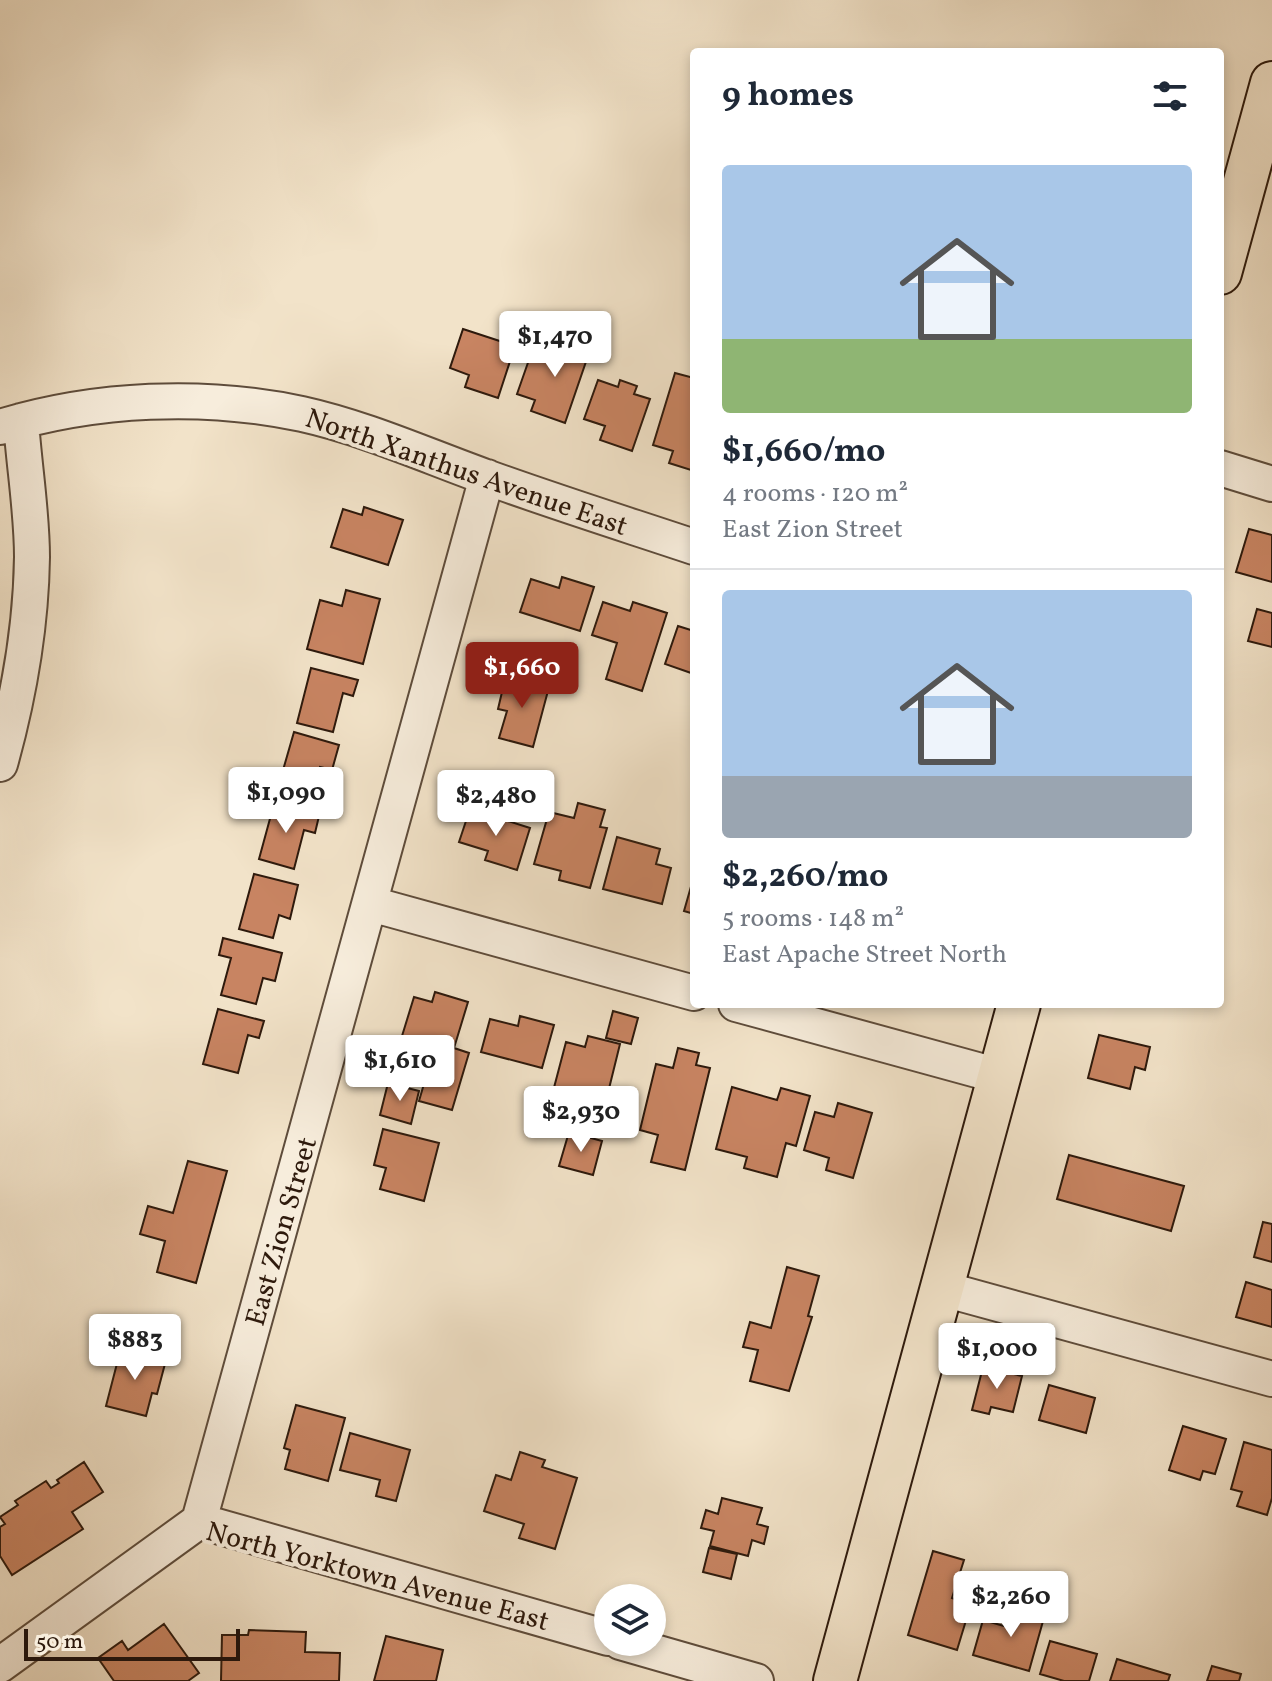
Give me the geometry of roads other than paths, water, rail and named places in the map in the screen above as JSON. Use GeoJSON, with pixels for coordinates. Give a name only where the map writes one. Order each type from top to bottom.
{"type":"FeatureCollection","features":[{"type":"Feature","properties":{"kind":"main road"},"geometry":{"type":"LineString","coordinates":[[1224,258],[1272,83]]}},
{"type":"Feature","properties":{"kind":"main road"},"geometry":{"type":"LineString","coordinates":[[835,1681],[1018,1008]]}},
{"type":"Feature","properties":{"kind":"street","name":"North Xanthus Avenue East"},"geometry":{"type":"LineString","coordinates":[[10,424],[141,402],[223,404],[301,414],[395,441],[487,477],[690,546]]}},
{"type":"Feature","properties":{"kind":"street"},"geometry":{"type":"LineString","coordinates":[[0,764],[21,677],[32,554],[10,424]]}},
{"type":"Feature","properties":{"kind":"street"},"geometry":{"type":"LineString","coordinates":[[1224,469],[1272,484]]}},
{"type":"Feature","properties":{"kind":"street","name":"East Zion Street"},"geometry":{"type":"LineString","coordinates":[[199,1521],[487,477]]}},
{"type":"Feature","properties":{"kind":"street"},"geometry":{"type":"LineString","coordinates":[[371,904],[690,992]]}},
{"type":"Feature","properties":{"kind":"street"},"geometry":{"type":"LineString","coordinates":[[751,1008],[999,1076]]}},
{"type":"Feature","properties":{"kind":"street"},"geometry":{"type":"LineString","coordinates":[[940,1288],[1272,1379]]}},
{"type":"Feature","properties":{"kind":"street","name":"North Yorktown Avenue East"},"geometry":{"type":"LineString","coordinates":[[0,1665],[199,1521],[594,1634]]}},
{"type":"Feature","properties":{"kind":"street"},"geometry":{"type":"LineString","coordinates":[[666,1655],[756,1681]]}}]}
